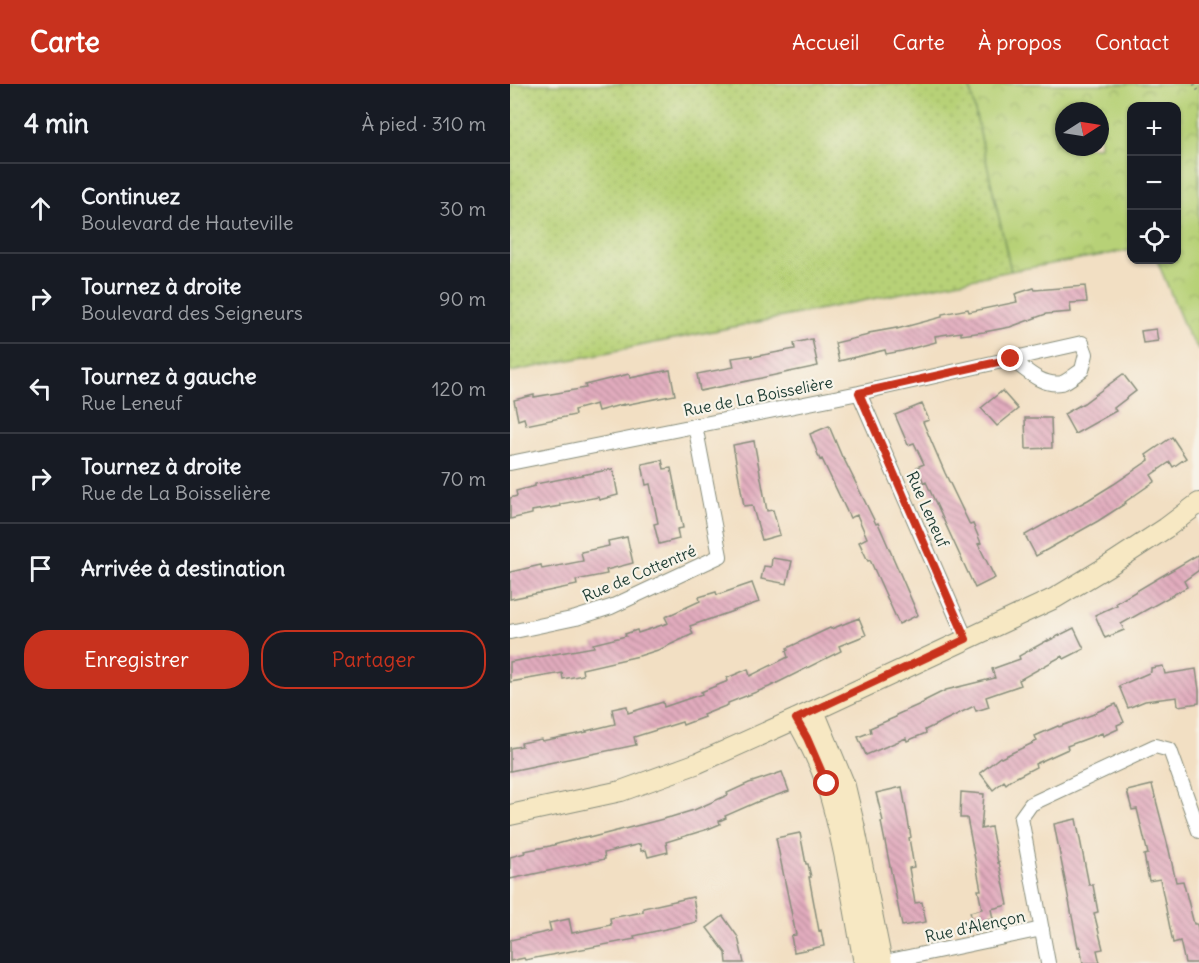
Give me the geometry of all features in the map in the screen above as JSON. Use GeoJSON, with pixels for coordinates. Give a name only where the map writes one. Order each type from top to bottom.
{"type":"FeatureCollection","features":[{"type":"Feature","properties":{"kind":"street","name":"Rue de La Boisselière"},"geometry":{"type":"LineString","coordinates":[[510,463],[859,393],[1082,343],[1086,354],[1082,370],[1063,383],[1049,383],[1036,377],[1011,359]]}},
{"type":"Feature","properties":{"kind":"street","name":"Rue Leneuf"},"geometry":{"type":"LineString","coordinates":[[859,393],[966,639]]}},
{"type":"Feature","properties":{"kind":"street","name":"Rue de Cottentré"},"geometry":{"type":"LineString","coordinates":[[510,632],[576,618],[611,607],[720,556],[695,425]]}},
{"type":"Feature","properties":{"kind":"street"},"geometry":{"type":"LineString","coordinates":[[510,815],[621,791],[698,763],[805,715],[1056,598],[1167,528],[1199,503]]}},
{"type":"Feature","properties":{"kind":"street"},"geometry":{"type":"LineString","coordinates":[[805,715],[845,786],[881,963]]}},
{"type":"Feature","properties":{"kind":"street"},"geometry":{"type":"LineString","coordinates":[[805,715],[807,738],[827,784],[836,820],[864,963]]}},
{"type":"Feature","properties":{"kind":"street"},"geometry":{"type":"LineString","coordinates":[[1048,963],[1021,818],[1031,804],[1155,746],[1170,750],[1199,831]]}},
{"type":"Feature","properties":{"kind":"street","name":"Rue d'Alençon"},"geometry":{"type":"LineString","coordinates":[[881,963],[1042,929]]}},
{"type":"Feature","properties":{"kind":"path"},"geometry":{"type":"LineString","coordinates":[[1194,84],[1199,92]]}},
{"type":"Feature","properties":{"kind":"green space"},"geometry":{"type":"Polygon","coordinates":[[[510,84],[969,84],[1011,271],[510,372],[510,84]]]}},
{"type":"Feature","properties":{"kind":"green space"},"geometry":{"type":"Polygon","coordinates":[[[969,84],[1199,84],[1199,350],[1187,333],[1159,264],[1181,264],[1181,102],[1127,102],[1127,251],[1011,271],[969,84]]]}},
{"type":"Feature","properties":{"kind":"building"},"geometry":{"type":"Polygon","coordinates":[[[1085,286],[1087,302],[1070,303],[1071,312],[1046,314],[1010,327],[984,332],[961,335],[961,332],[935,336],[936,342],[902,351],[886,354],[885,350],[839,361],[835,343],[942,317],[942,314],[968,309],[969,312],[1017,302],[1015,294],[1034,288],[1035,290],[1085,286]]]}},
{"type":"Feature","properties":{"kind":"building"},"geometry":{"type":"Polygon","coordinates":[[[1156,329],[1158,341],[1143,343],[1141,331],[1156,329]]]}},
{"type":"Feature","properties":{"kind":"building"},"geometry":{"type":"Polygon","coordinates":[[[812,339],[818,366],[700,391],[697,374],[734,367],[732,358],[752,355],[752,357],[795,349],[794,343],[812,339]]]}},
{"type":"Feature","properties":{"kind":"building"},"geometry":{"type":"Polygon","coordinates":[[[670,370],[675,395],[598,411],[596,404],[574,410],[575,415],[526,425],[524,418],[518,420],[514,400],[586,388],[585,385],[629,374],[630,378],[670,370]]]}},
{"type":"Feature","properties":{"kind":"building"},"geometry":{"type":"Polygon","coordinates":[[[1123,374],[1136,391],[1114,408],[1116,411],[1075,434],[1064,414],[1084,403],[1123,374]]]}},
{"type":"Feature","properties":{"kind":"building"},"geometry":{"type":"Polygon","coordinates":[[[1002,391],[1018,409],[997,426],[981,408],[1002,391]]]}},
{"type":"Feature","properties":{"kind":"building"},"geometry":{"type":"Polygon","coordinates":[[[922,404],[929,420],[923,422],[970,525],[973,524],[981,543],[978,544],[995,578],[975,588],[917,467],[924,464],[914,443],[908,445],[895,415],[922,404]]]}},
{"type":"Feature","properties":{"kind":"building"},"geometry":{"type":"Polygon","coordinates":[[[1025,418],[1051,418],[1052,448],[1026,449],[1025,418]]]}},
{"type":"Feature","properties":{"kind":"building"},"geometry":{"type":"Polygon","coordinates":[[[829,426],[842,457],[876,524],[878,523],[918,615],[899,624],[870,560],[868,561],[859,542],[867,538],[857,515],[850,518],[822,459],[820,460],[810,434],[829,426]]]}},
{"type":"Feature","properties":{"kind":"building"},"geometry":{"type":"Polygon","coordinates":[[[1172,437],[1186,458],[1173,467],[1170,462],[1151,475],[1155,481],[1126,503],[1036,556],[1025,535],[1114,484],[1149,460],[1146,455],[1172,437]]]}},
{"type":"Feature","properties":{"kind":"building"},"geometry":{"type":"Polygon","coordinates":[[[754,441],[767,511],[773,510],[780,535],[762,540],[752,505],[744,506],[733,445],[754,441]]]}},
{"type":"Feature","properties":{"kind":"building"},"geometry":{"type":"Polygon","coordinates":[[[662,460],[664,469],[671,468],[683,528],[677,529],[679,539],[659,544],[654,524],[658,523],[650,484],[646,485],[642,464],[662,460]]]}},
{"type":"Feature","properties":{"kind":"building"},"geometry":{"type":"Polygon","coordinates":[[[613,469],[618,495],[599,500],[598,497],[560,504],[560,506],[532,511],[532,514],[510,519],[510,498],[517,496],[516,491],[535,486],[535,484],[613,469]]]}},
{"type":"Feature","properties":{"kind":"building"},"geometry":{"type":"Polygon","coordinates":[[[627,537],[633,563],[606,570],[607,574],[576,580],[577,585],[510,599],[510,572],[541,565],[542,569],[583,561],[581,552],[609,546],[608,541],[627,537]]]}},
{"type":"Feature","properties":{"kind":"building"},"geometry":{"type":"Polygon","coordinates":[[[1199,554],[1199,570],[1184,581],[1187,587],[1121,624],[1124,630],[1105,638],[1095,615],[1117,605],[1116,603],[1199,554]]]}},
{"type":"Feature","properties":{"kind":"building"},"geometry":{"type":"Polygon","coordinates":[[[772,558],[792,561],[787,584],[761,579],[764,566],[771,567],[772,558]]]}},
{"type":"Feature","properties":{"kind":"building"},"geometry":{"type":"Polygon","coordinates":[[[752,583],[759,602],[690,626],[693,634],[661,649],[582,669],[583,675],[563,679],[562,673],[510,682],[510,662],[594,647],[593,644],[626,636],[625,634],[637,630],[638,633],[668,623],[665,617],[700,601],[699,597],[716,592],[717,595],[752,583]]]}},
{"type":"Feature","properties":{"kind":"building"},"geometry":{"type":"Polygon","coordinates":[[[859,618],[866,635],[839,646],[841,651],[769,687],[703,715],[704,717],[683,725],[682,722],[634,737],[636,745],[510,771],[510,748],[522,746],[521,743],[587,732],[615,724],[612,709],[627,706],[628,713],[663,702],[664,707],[702,694],[701,692],[728,681],[727,678],[748,669],[750,676],[788,657],[787,648],[830,628],[859,618]]]}},
{"type":"Feature","properties":{"kind":"building"},"geometry":{"type":"Polygon","coordinates":[[[1074,628],[1084,649],[1064,659],[1062,656],[1019,680],[1021,685],[986,697],[989,707],[976,711],[974,706],[925,730],[926,733],[907,741],[906,738],[866,755],[858,737],[871,732],[870,728],[946,690],[995,678],[992,669],[1020,659],[1019,656],[1074,628]]]}},
{"type":"Feature","properties":{"kind":"building"},"geometry":{"type":"Polygon","coordinates":[[[1163,666],[1165,674],[1196,669],[1199,703],[1178,706],[1177,697],[1145,701],[1128,708],[1119,686],[1151,672],[1151,668],[1163,666]]]}},
{"type":"Feature","properties":{"kind":"building"},"geometry":{"type":"Polygon","coordinates":[[[1116,704],[1124,722],[1117,725],[1118,729],[1103,736],[1102,733],[1067,746],[1068,749],[1035,764],[1036,767],[1006,784],[1004,781],[993,790],[980,773],[1000,757],[1037,741],[1035,736],[1116,704]]]}},
{"type":"Feature","properties":{"kind":"building"},"geometry":{"type":"Polygon","coordinates":[[[782,772],[789,791],[725,816],[726,818],[719,821],[720,824],[708,829],[666,842],[668,852],[648,857],[646,850],[641,851],[640,844],[604,853],[605,859],[510,879],[510,857],[525,853],[524,851],[589,836],[589,838],[694,810],[749,783],[782,772]]]}},
{"type":"Feature","properties":{"kind":"building"},"geometry":{"type":"Polygon","coordinates":[[[1152,785],[1176,882],[1183,881],[1194,924],[1197,924],[1199,963],[1185,963],[1180,941],[1173,943],[1160,879],[1149,881],[1144,855],[1148,854],[1137,809],[1132,810],[1127,791],[1152,785]]]}},
{"type":"Feature","properties":{"kind":"building"},"geometry":{"type":"Polygon","coordinates":[[[902,787],[911,837],[909,838],[914,867],[909,868],[915,903],[922,902],[926,922],[902,926],[876,793],[902,787]]]}},
{"type":"Feature","properties":{"kind":"building"},"geometry":{"type":"Polygon","coordinates":[[[961,792],[984,794],[981,829],[991,827],[1008,905],[991,909],[993,919],[973,923],[970,912],[982,909],[978,890],[981,890],[967,818],[960,818],[961,792]]]}},
{"type":"Feature","properties":{"kind":"building"},"geometry":{"type":"Polygon","coordinates":[[[1076,819],[1089,885],[1093,885],[1098,912],[1094,913],[1103,949],[1097,950],[1100,963],[1083,963],[1054,824],[1076,819]]]}},
{"type":"Feature","properties":{"kind":"building"},"geometry":{"type":"Polygon","coordinates":[[[800,833],[824,946],[794,952],[791,936],[796,935],[776,838],[800,833]]]}},
{"type":"Feature","properties":{"kind":"building"},"geometry":{"type":"Polygon","coordinates":[[[693,897],[697,922],[634,936],[635,939],[510,961],[510,940],[551,931],[549,923],[569,919],[572,933],[611,925],[610,918],[643,912],[643,908],[693,897]]]}},
{"type":"Feature","properties":{"kind":"building"},"geometry":{"type":"Polygon","coordinates":[[[723,916],[738,937],[744,963],[727,963],[726,953],[707,928],[723,916]]]}},
{"type":"Feature","properties":{"kind":"route"},"geometry":{"type":"LineString","coordinates":[[827,784],[796,719],[966,639],[859,393],[1011,359]]}}]}
